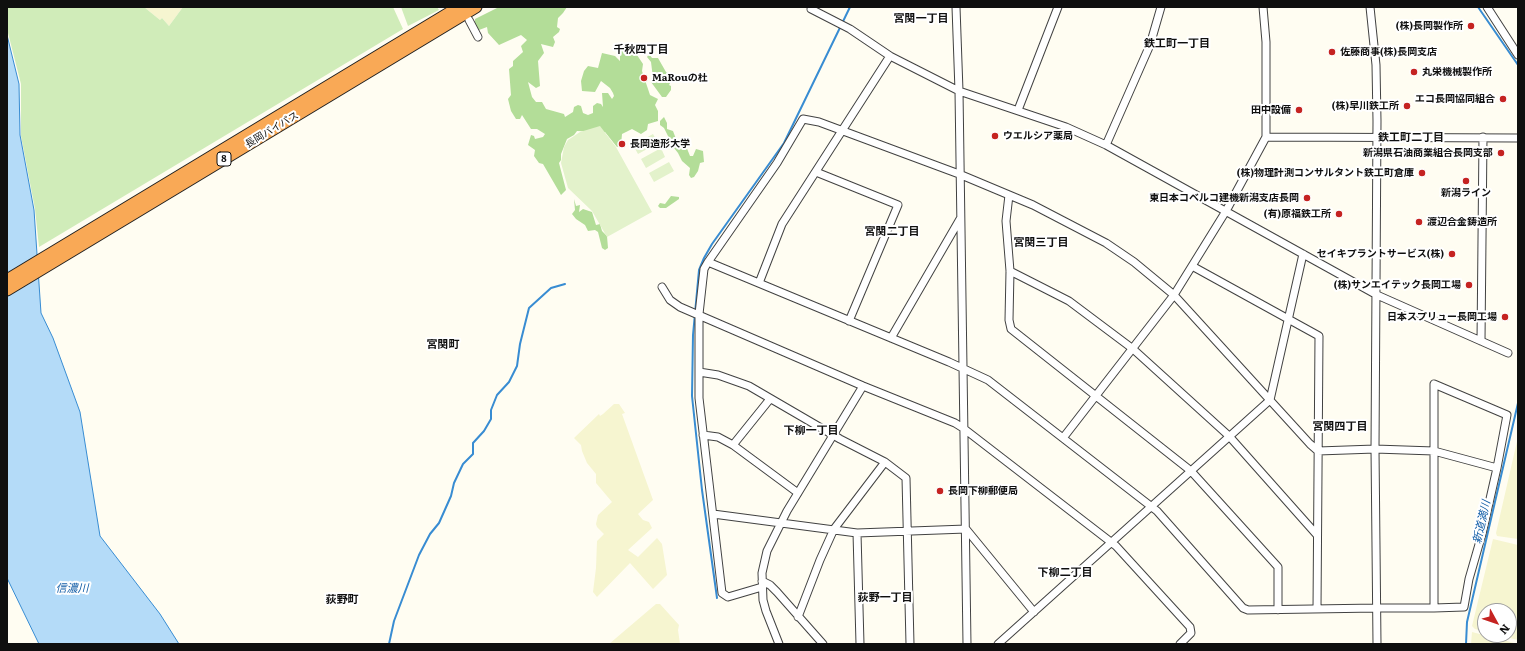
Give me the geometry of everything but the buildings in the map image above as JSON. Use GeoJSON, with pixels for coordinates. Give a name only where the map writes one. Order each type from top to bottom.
{"type":"FeatureCollection","features":[{"type":"Feature","properties":{"kind":"highway","name":"長岡バイパス"},"geometry":{"type":"LineString","coordinates":[[7,290],[440,24],[459,7]]}},
{"type":"Feature","properties":{"kind":"highway","name":"長岡バイパス"},"geometry":{"type":"LineString","coordinates":[[7,280],[440,24],[476,7]]}},
{"type":"Feature","properties":{"kind":"street"},"geometry":{"type":"LineString","coordinates":[[956,7],[959,91],[959,174],[967,644]]}},
{"type":"Feature","properties":{"kind":"street"},"geometry":{"type":"LineString","coordinates":[[1018,110],[1058,7]]}},
{"type":"Feature","properties":{"kind":"street"},"geometry":{"type":"LineString","coordinates":[[1106,145],[1150,45],[1161,7]]}},
{"type":"Feature","properties":{"kind":"street"},"geometry":{"type":"LineString","coordinates":[[1063,438],[1174,295],[1226,211],[1266,137],[1266,42],[1262,7]]}},
{"type":"Feature","properties":{"kind":"street"},"geometry":{"type":"LineString","coordinates":[[1370,7],[1376,65],[1377,137],[1375,449],[1377,644]]}},
{"type":"Feature","properties":{"kind":"street"},"geometry":{"type":"LineString","coordinates":[[1488,7],[1518,55]]}},
{"type":"Feature","properties":{"kind":"street"},"geometry":{"type":"LineString","coordinates":[[811,9],[850,29],[890,56],[959,91],[1066,127],[1106,145],[1377,295],[1508,353]]}},
{"type":"Feature","properties":{"kind":"street"},"geometry":{"type":"LineString","coordinates":[[469,20],[478,37]]}},
{"type":"Feature","properties":{"kind":"street"},"geometry":{"type":"LineString","coordinates":[[759,283],[782,224],[890,56]]}},
{"type":"Feature","properties":{"kind":"street"},"geometry":{"type":"LineString","coordinates":[[823,644],[777,592],[762,584],[728,597],[722,593],[703,435],[699,372],[699,314],[704,269],[777,163],[803,119],[842,131],[959,174],[1009,195],[1071,224],[1106,243],[1134,262],[1174,295],[1318,451],[1375,449],[1434,451],[1497,468]]}},
{"type":"Feature","properties":{"kind":"street"},"geometry":{"type":"LineString","coordinates":[[1266,137],[1518,138]]}},
{"type":"Feature","properties":{"kind":"street"},"geometry":{"type":"LineString","coordinates":[[1481,341],[1483,137]]}},
{"type":"Feature","properties":{"kind":"street"},"geometry":{"type":"LineString","coordinates":[[816,172],[898,206],[849,321]]}},
{"type":"Feature","properties":{"kind":"street"},"geometry":{"type":"LineString","coordinates":[[1009,195],[1006,221],[1010,271],[1009,320],[1011,329],[1191,471],[1278,567],[1278,610]]}},
{"type":"Feature","properties":{"kind":"street"},"geometry":{"type":"LineString","coordinates":[[892,338],[960,219]]}},
{"type":"Feature","properties":{"kind":"street"},"geometry":{"type":"LineString","coordinates":[[998,644],[1270,400],[1303,254]]}},
{"type":"Feature","properties":{"kind":"street"},"geometry":{"type":"LineString","coordinates":[[708,262],[892,338],[988,380],[1152,507],[1245,610],[1464,608],[1469,579],[1482,534],[1497,468],[1507,415],[1434,384],[1434,608]]}},
{"type":"Feature","properties":{"kind":"street"},"geometry":{"type":"LineString","coordinates":[[1192,266],[1319,336],[1317,609]]}},
{"type":"Feature","properties":{"kind":"street"},"geometry":{"type":"LineString","coordinates":[[1010,271],[1069,301],[1133,349],[1229,436],[1317,534]]}},
{"type":"Feature","properties":{"kind":"street"},"geometry":{"type":"LineString","coordinates":[[662,287],[673,303],[863,386],[948,420],[963,428],[1111,542],[1190,627],[1191,633],[1180,644]]}},
{"type":"Feature","properties":{"kind":"street"},"geometry":{"type":"LineString","coordinates":[[699,372],[740,381],[833,435],[885,462],[906,478],[910,644]]}},
{"type":"Feature","properties":{"kind":"street"},"geometry":{"type":"LineString","coordinates":[[779,644],[766,611],[762,584],[767,551],[781,522],[863,386]]}},
{"type":"Feature","properties":{"kind":"street"},"geometry":{"type":"LineString","coordinates":[[733,445],[770,399]]}},
{"type":"Feature","properties":{"kind":"street"},"geometry":{"type":"LineString","coordinates":[[703,435],[718,437],[733,445],[798,493]]}},
{"type":"Feature","properties":{"kind":"street"},"geometry":{"type":"LineString","coordinates":[[798,617],[820,560],[834,529],[885,462]]}},
{"type":"Feature","properties":{"kind":"street"},"geometry":{"type":"LineString","coordinates":[[713,514],[857,533],[966,529]]}},
{"type":"Feature","properties":{"kind":"street"},"geometry":{"type":"LineString","coordinates":[[966,529],[1034,612]]}},
{"type":"Feature","properties":{"kind":"street"},"geometry":{"type":"LineString","coordinates":[[857,533],[860,644]]}},
{"type":"Feature","properties":{"kind":"green space"},"geometry":{"type":"Polygon","coordinates":[[[7,7],[144,7],[160,20],[162,18],[169,26],[183,7],[393,7],[403,29],[39,247],[35,209],[21,136],[21,84],[7,29],[7,7]]]}},
{"type":"Feature","properties":{"kind":"green space"},"geometry":{"type":"Polygon","coordinates":[[[144,7],[183,7],[169,26],[162,18],[160,20],[144,7]]]}},
{"type":"Feature","properties":{"kind":"green space"},"geometry":{"type":"Polygon","coordinates":[[[401,7],[437,7],[439,10],[408,26],[401,7]]]}},
{"type":"Feature","properties":{"kind":"green space"},"geometry":{"type":"Polygon","coordinates":[[[499,7],[567,7],[558,18],[557,27],[560,29],[559,32],[553,37],[555,42],[553,47],[541,44],[544,53],[538,61],[540,86],[536,88],[528,82],[532,97],[536,102],[542,102],[546,109],[564,114],[565,117],[573,112],[574,107],[578,105],[581,106],[583,113],[588,115],[593,113],[593,106],[597,103],[601,104],[603,107],[602,93],[608,93],[612,99],[614,96],[613,93],[610,88],[601,81],[595,92],[582,91],[581,81],[584,71],[588,66],[598,68],[602,53],[615,56],[620,61],[620,50],[623,44],[635,52],[643,64],[642,71],[650,95],[658,99],[655,105],[658,111],[658,121],[648,124],[647,130],[641,134],[632,129],[622,134],[621,145],[617,147],[605,132],[577,131],[574,135],[567,139],[559,163],[566,190],[561,195],[543,164],[539,163],[534,156],[535,150],[528,145],[531,135],[534,136],[535,139],[543,137],[545,134],[537,129],[531,129],[522,115],[520,119],[516,119],[511,111],[508,99],[511,95],[509,69],[513,66],[513,61],[523,52],[521,46],[527,40],[521,35],[499,45],[488,33],[487,27],[479,30],[475,24],[475,19],[499,7]]]}},
{"type":"Feature","properties":{"kind":"green space"},"geometry":{"type":"Polygon","coordinates":[[[649,54],[652,58],[658,58],[666,72],[669,73],[669,85],[671,86],[671,90],[666,97],[662,97],[651,82],[653,78],[651,62],[647,57],[649,54]]]}},
{"type":"Feature","properties":{"kind":"green space"},"geometry":{"type":"Polygon","coordinates":[[[664,117],[667,123],[667,129],[673,131],[678,144],[686,146],[690,156],[693,156],[696,149],[703,151],[704,162],[700,163],[698,171],[694,177],[691,178],[689,175],[690,168],[682,161],[664,128],[660,125],[660,121],[664,117]]]}},
{"type":"Feature","properties":{"kind":"green space"},"geometry":{"type":"Polygon","coordinates":[[[600,126],[616,147],[652,212],[607,237],[592,211],[568,188],[561,163],[564,147],[568,140],[580,132],[600,126]]]}},
{"type":"Feature","properties":{"kind":"green space"},"geometry":{"type":"Polygon","coordinates":[[[653,134],[658,143],[638,154],[633,145],[653,134]]]}},
{"type":"Feature","properties":{"kind":"green space"},"geometry":{"type":"Polygon","coordinates":[[[661,148],[665,157],[646,168],[641,159],[661,148]]]}},
{"type":"Feature","properties":{"kind":"green space"},"geometry":{"type":"Polygon","coordinates":[[[669,162],[674,171],[654,182],[649,173],[669,162]]]}},
{"type":"Feature","properties":{"kind":"green space"},"geometry":{"type":"Polygon","coordinates":[[[671,196],[679,197],[679,199],[666,208],[660,208],[658,206],[660,203],[665,204],[671,196]]]}},
{"type":"Feature","properties":{"kind":"green space"},"geometry":{"type":"Polygon","coordinates":[[[574,199],[576,206],[580,205],[579,212],[583,209],[592,212],[596,225],[600,224],[602,231],[607,236],[608,248],[605,250],[602,248],[598,232],[595,230],[588,231],[585,225],[576,219],[572,214],[575,210],[574,199]]]}},
{"type":"Feature","properties":{"kind":"green space"},"geometry":{"type":"Polygon","coordinates":[[[614,404],[619,404],[625,413],[622,414],[653,500],[638,514],[643,520],[649,522],[652,528],[628,550],[638,557],[657,538],[662,544],[667,575],[653,589],[630,563],[597,597],[593,592],[597,541],[604,534],[596,524],[598,515],[612,502],[596,483],[596,474],[587,463],[581,445],[574,438],[599,414],[600,416],[614,404]]]}},
{"type":"Feature","properties":{"kind":"green space"},"geometry":{"type":"Polygon","coordinates":[[[1518,437],[1518,539],[1497,536],[1496,533],[1518,437]]]}},
{"type":"Feature","properties":{"kind":"green space"},"geometry":{"type":"Polygon","coordinates":[[[1493,539],[1518,545],[1518,640],[1517,603],[1478,603],[1493,539]]]}},
{"type":"Feature","properties":{"kind":"green space"},"geometry":{"type":"Polygon","coordinates":[[[656,604],[660,604],[679,625],[678,630],[680,644],[609,644],[656,604]]]}},
{"type":"Feature","properties":{"kind":"green space"},"geometry":{"type":"Polygon","coordinates":[[[1477,605],[1477,630],[1472,626],[1477,605]]]}},
{"type":"Feature","properties":{"kind":"green space"},"geometry":{"type":"Polygon","coordinates":[[[1472,632],[1477,633],[1477,643],[1518,644],[1471,644],[1472,632]]]}},
{"type":"Feature","properties":{"kind":"water","name":"信濃川"},"geometry":{"type":"Polygon","coordinates":[[[7,35],[19,84],[20,135],[34,210],[41,313],[53,338],[80,412],[100,536],[160,614],[179,644],[39,644],[7,578],[7,35]]]}},
{"type":"Feature","properties":{"kind":"waterway"},"geometry":{"type":"LineString","coordinates":[[717,598],[702,490],[692,396],[693,335],[699,270],[712,244],[784,143],[850,7]]}},
{"type":"Feature","properties":{"kind":"waterway"},"geometry":{"type":"LineString","coordinates":[[1478,7],[1518,65]]}},
{"type":"Feature","properties":{"kind":"waterway"},"geometry":{"type":"LineString","coordinates":[[389,644],[394,621],[419,555],[430,534],[439,523],[463,464],[473,454],[473,443],[484,431],[491,419],[491,410],[497,395],[509,382],[517,366],[520,344],[529,308],[551,288],[565,284]]}},
{"type":"Feature","properties":{"kind":"waterway","name":"新道満川"},"geometry":{"type":"LineString","coordinates":[[1466,644],[1467,622],[1518,403]]}},
{"type":"Feature","properties":{"kind":"place","name":"(株)長岡製作所"},"geometry":{"type":"Point","coordinates":[1471,26]}},
{"type":"Feature","properties":{"kind":"place","name":"佐藤商事(株)長岡支店"},"geometry":{"type":"Point","coordinates":[1332,52]}},
{"type":"Feature","properties":{"kind":"place","name":"丸栄機械製作所"},"geometry":{"type":"Point","coordinates":[1414,72]}},
{"type":"Feature","properties":{"kind":"place","name":"MaRouの杜"},"geometry":{"type":"Point","coordinates":[644,78]}},
{"type":"Feature","properties":{"kind":"place","name":"エコ長岡協同組合"},"geometry":{"type":"Point","coordinates":[1503,99]}},
{"type":"Feature","properties":{"kind":"place","name":"(株)早川鉄工所"},"geometry":{"type":"Point","coordinates":[1407,106]}},
{"type":"Feature","properties":{"kind":"place","name":"田中設備"},"geometry":{"type":"Point","coordinates":[1299,110]}},
{"type":"Feature","properties":{"kind":"place","name":"ウエルシア薬局"},"geometry":{"type":"Point","coordinates":[995,136]}},
{"type":"Feature","properties":{"kind":"place","name":"長岡造形大学"},"geometry":{"type":"Point","coordinates":[622,144]}},
{"type":"Feature","properties":{"kind":"place","name":"新潟県石油商業組合長岡支部"},"geometry":{"type":"Point","coordinates":[1501,153]}},
{"type":"Feature","properties":{"kind":"place","name":"(株)物理計測コンサルタント鉄工町倉庫"},"geometry":{"type":"Point","coordinates":[1422,173]}},
{"type":"Feature","properties":{"kind":"place","name":"新潟ライン"},"geometry":{"type":"Point","coordinates":[1466,181]}},
{"type":"Feature","properties":{"kind":"place","name":"東日本コベルコ建機新潟支店長岡"},"geometry":{"type":"Point","coordinates":[1307,198]}},
{"type":"Feature","properties":{"kind":"place","name":"(有)原福鉄工所"},"geometry":{"type":"Point","coordinates":[1339,214]}},
{"type":"Feature","properties":{"kind":"place","name":"渡辺合金鋳造所"},"geometry":{"type":"Point","coordinates":[1419,222]}},
{"type":"Feature","properties":{"kind":"place","name":"セイキプラントサービス(株)"},"geometry":{"type":"Point","coordinates":[1452,254]}},
{"type":"Feature","properties":{"kind":"place","name":"(株)サンエイテック長岡工場"},"geometry":{"type":"Point","coordinates":[1469,285]}},
{"type":"Feature","properties":{"kind":"place","name":"日本スプリュー長岡工場"},"geometry":{"type":"Point","coordinates":[1505,317]}},
{"type":"Feature","properties":{"kind":"place","name":"長岡下柳郵便局"},"geometry":{"type":"Point","coordinates":[940,491]}},
{"type":"Feature","properties":{"kind":"district","name":"宮関一丁目"},"geometry":{"type":"Point","coordinates":[921,19]}},
{"type":"Feature","properties":{"kind":"district","name":"鉄工町一丁目"},"geometry":{"type":"Point","coordinates":[1177,44]}},
{"type":"Feature","properties":{"kind":"district","name":"千秋四丁目"},"geometry":{"type":"Point","coordinates":[641,50]}},
{"type":"Feature","properties":{"kind":"district","name":"鉄工町二丁目"},"geometry":{"type":"Point","coordinates":[1411,138]}},
{"type":"Feature","properties":{"kind":"district","name":"宮関二丁目"},"geometry":{"type":"Point","coordinates":[892,232]}},
{"type":"Feature","properties":{"kind":"district","name":"宮関三丁目"},"geometry":{"type":"Point","coordinates":[1041,243]}},
{"type":"Feature","properties":{"kind":"district","name":"宮関町"},"geometry":{"type":"Point","coordinates":[443,345]}},
{"type":"Feature","properties":{"kind":"district","name":"宮関四丁目"},"geometry":{"type":"Point","coordinates":[1340,427]}},
{"type":"Feature","properties":{"kind":"district","name":"下柳一丁目"},"geometry":{"type":"Point","coordinates":[811,431]}},
{"type":"Feature","properties":{"kind":"district","name":"下柳二丁目"},"geometry":{"type":"Point","coordinates":[1065,573]}},
{"type":"Feature","properties":{"kind":"district","name":"荻野一丁目"},"geometry":{"type":"Point","coordinates":[885,598]}},
{"type":"Feature","properties":{"kind":"district","name":"荻野町"},"geometry":{"type":"Point","coordinates":[342,600]}}]}
